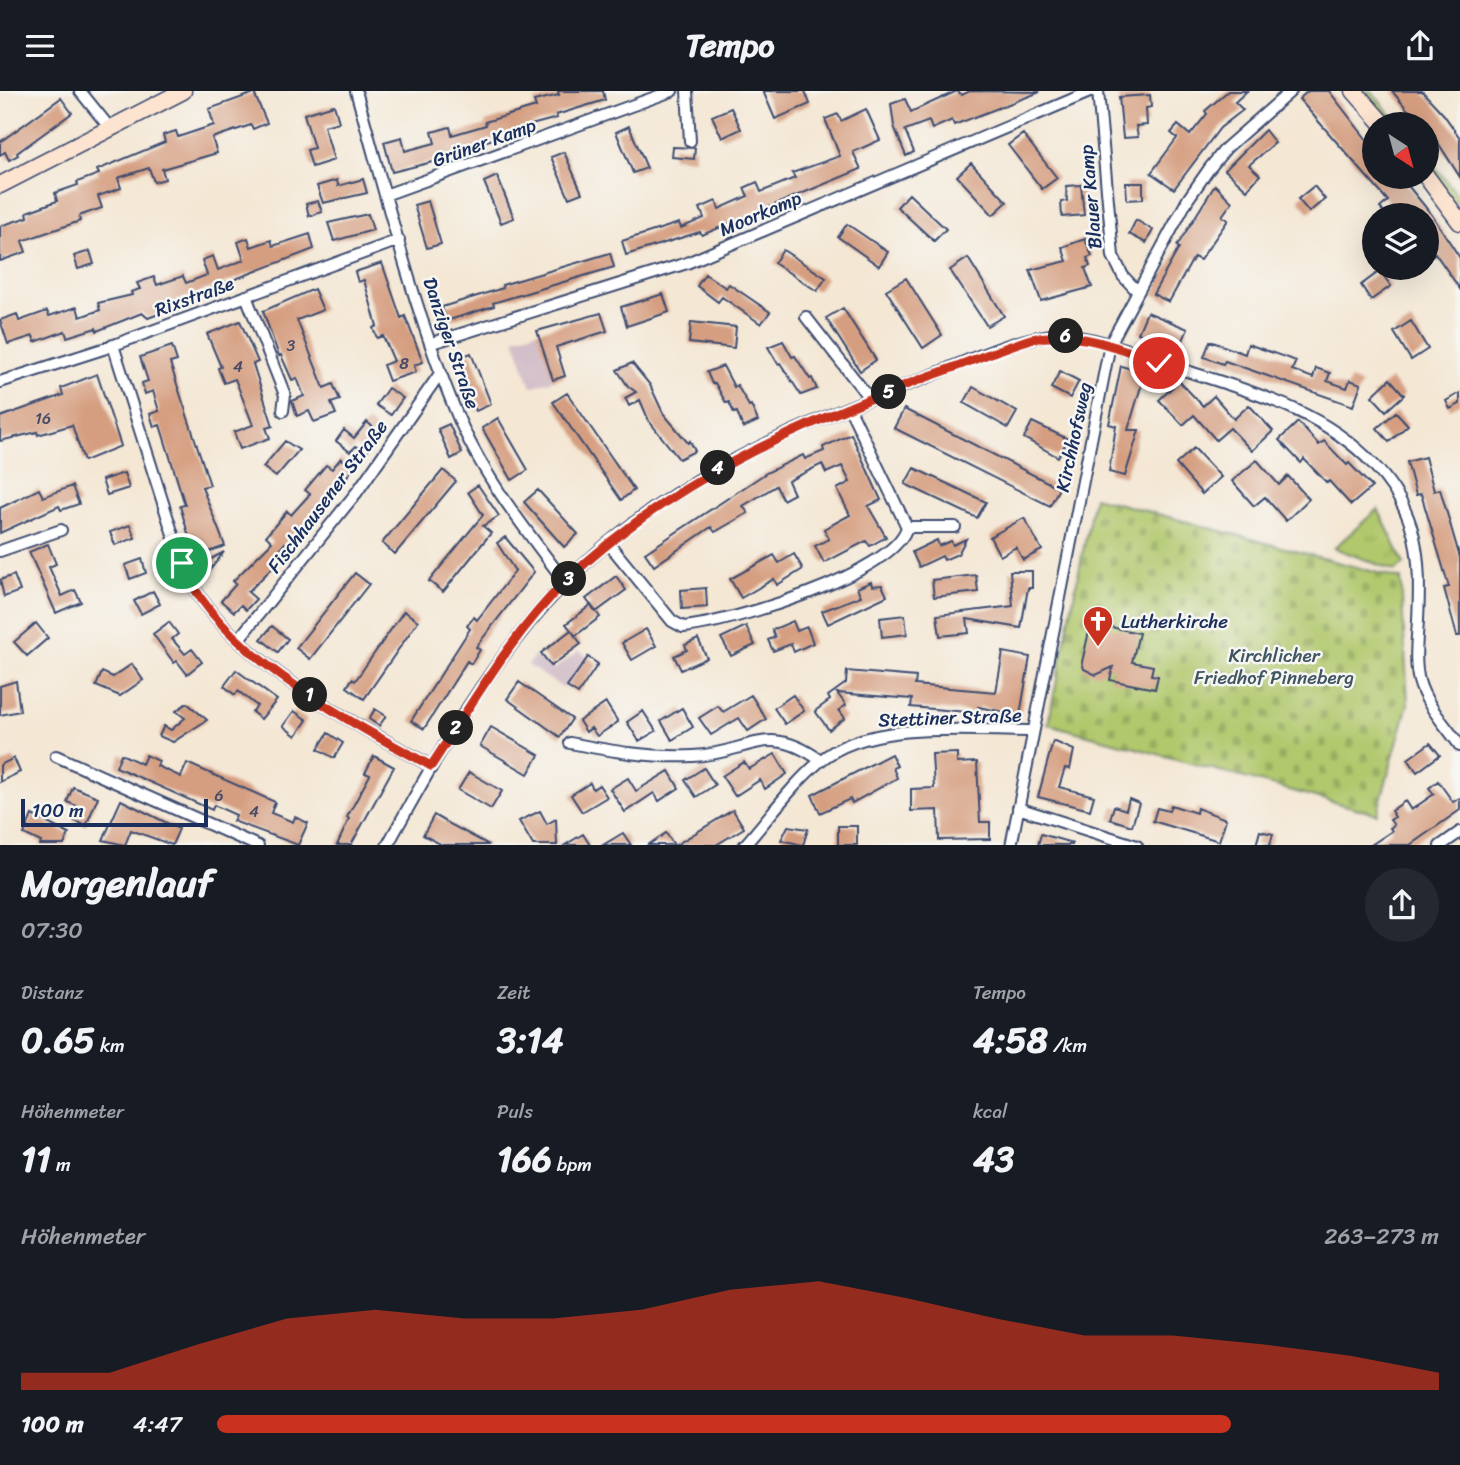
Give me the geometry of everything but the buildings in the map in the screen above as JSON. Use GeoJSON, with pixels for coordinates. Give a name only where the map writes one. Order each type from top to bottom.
{"type":"FeatureCollection","features":[{"type":"Feature","properties":{"kind":"street"},"geometry":{"type":"LineString","coordinates":[[80,91],[109,127]]}},
{"type":"Feature","properties":{"kind":"street"},"geometry":{"type":"LineString","coordinates":[[0,185],[183,91]]}},
{"type":"Feature","properties":{"kind":"street","name":"Danziger Straße"},"geometry":{"type":"LineString","coordinates":[[356,91],[385,195],[456,414],[499,490],[565,582]]}},
{"type":"Feature","properties":{"kind":"street","name":"Grüner Kamp"},"geometry":{"type":"LineString","coordinates":[[385,195],[672,91]]}},
{"type":"Feature","properties":{"kind":"street"},"geometry":{"type":"LineString","coordinates":[[687,91],[690,141]]}},
{"type":"Feature","properties":{"kind":"street","name":"Moorkamp"},"geometry":{"type":"LineString","coordinates":[[432,343],[687,263],[1092,91]]}},
{"type":"Feature","properties":{"kind":"street","name":"Blauer Kamp"},"geometry":{"type":"LineString","coordinates":[[1098,91],[1113,256],[1123,276],[1138,291]]}},
{"type":"Feature","properties":{"kind":"street","name":"Kirchhofsweg"},"geometry":{"type":"LineString","coordinates":[[1011,845],[1110,344],[1188,199],[1209,169],[1226,148],[1291,91]]}},
{"type":"Feature","properties":{"kind":"street"},"geometry":{"type":"LineString","coordinates":[[1354,91],[1372,112]]}},
{"type":"Feature","properties":{"kind":"street"},"geometry":{"type":"LineString","coordinates":[[1436,189],[1460,222]]}},
{"type":"Feature","properties":{"kind":"street","name":"Rixstraße"},"geometry":{"type":"LineString","coordinates":[[0,381],[113,345],[399,240]]}},
{"type":"Feature","properties":{"kind":"street"},"geometry":{"type":"LineString","coordinates":[[246,296],[285,395],[283,411]]}},
{"type":"Feature","properties":{"kind":"street"},"geometry":{"type":"LineString","coordinates":[[806,317],[870,399]]}},
{"type":"Feature","properties":{"kind":"street"},"geometry":{"type":"LineString","coordinates":[[387,845],[431,766],[514,643],[565,582],[609,544],[718,468],[751,450],[870,399],[1031,339],[1054,335],[1110,344],[1283,403],[1317,419],[1344,438],[1374,465],[1402,506],[1419,548],[1418,679],[1421,689],[1460,746]]}},
{"type":"Feature","properties":{"kind":"street"},"geometry":{"type":"LineString","coordinates":[[113,345],[188,579],[207,608],[238,640],[299,687],[359,727],[431,766]]}},
{"type":"Feature","properties":{"kind":"street","name":"Fischhausener Straße"},"geometry":{"type":"LineString","coordinates":[[238,640],[357,492],[442,372]]}},
{"type":"Feature","properties":{"kind":"street"},"geometry":{"type":"LineString","coordinates":[[609,544],[672,621],[683,627],[762,607],[847,577],[891,552],[904,540],[907,527],[849,407]]}},
{"type":"Feature","properties":{"kind":"street"},"geometry":{"type":"LineString","coordinates":[[907,527],[955,527]]}},
{"type":"Feature","properties":{"kind":"street"},"geometry":{"type":"LineString","coordinates":[[0,551],[61,530]]}},
{"type":"Feature","properties":{"kind":"street","name":"Stettiner Straße"},"geometry":{"type":"LineString","coordinates":[[744,845],[820,760],[856,740],[876,735],[1032,731]]}},
{"type":"Feature","properties":{"kind":"street"},"geometry":{"type":"LineString","coordinates":[[570,743],[641,757],[695,756],[763,740],[782,741],[802,747],[820,760]]}},
{"type":"Feature","properties":{"kind":"street"},"geometry":{"type":"LineString","coordinates":[[56,756],[258,845]]}},
{"type":"Feature","properties":{"kind":"street"},"geometry":{"type":"LineString","coordinates":[[1018,809],[1137,845]]}},
{"type":"Feature","properties":{"kind":"street"},"geometry":{"type":"LineString","coordinates":[[1440,845],[1460,832]]}},
{"type":"Feature","properties":{"kind":"shaded area"},"geometry":{"type":"Polygon","coordinates":[[[537,331],[553,380],[531,387],[514,338],[537,331]]]}},
{"type":"Feature","properties":{"kind":"shaded area"},"geometry":{"type":"Polygon","coordinates":[[[579,651],[588,657],[567,687],[561,687],[528,665],[534,656],[554,669],[579,651]]]}},
{"type":"Feature","properties":{"kind":"green space"},"geometry":{"type":"Polygon","coordinates":[[[1362,91],[1371,91],[1389,112],[1380,112],[1362,91]]]}},
{"type":"Feature","properties":{"kind":"green space"},"geometry":{"type":"Polygon","coordinates":[[[1439,171],[1460,198],[1460,208],[1439,181],[1439,171]]]}},
{"type":"Feature","properties":{"kind":"green space","name":"Kirchlicher Friedhof Pinneberg"},"geometry":{"type":"Polygon","coordinates":[[[1094,497],[1401,579],[1408,704],[1377,814],[1048,724],[1094,497]]]}},
{"type":"Feature","properties":{"kind":"green space"},"geometry":{"type":"Polygon","coordinates":[[[1378,509],[1404,564],[1395,571],[1334,548],[1378,509]]]}},
{"type":"Feature","properties":{"kind":"place","name":"Lutherkirche"},"geometry":{"type":"Point","coordinates":[1098,648]}},
{"type":"Feature","properties":{"kind":"route"},"geometry":{"type":"LineString","coordinates":[[182,563],[188,579],[207,608],[238,640],[299,687],[359,727],[431,766],[514,643],[565,582],[609,544],[685,488],[718,468],[751,450],[849,407],[1031,339],[1054,335],[1080,337],[1110,344],[1159,363]]}}]}
